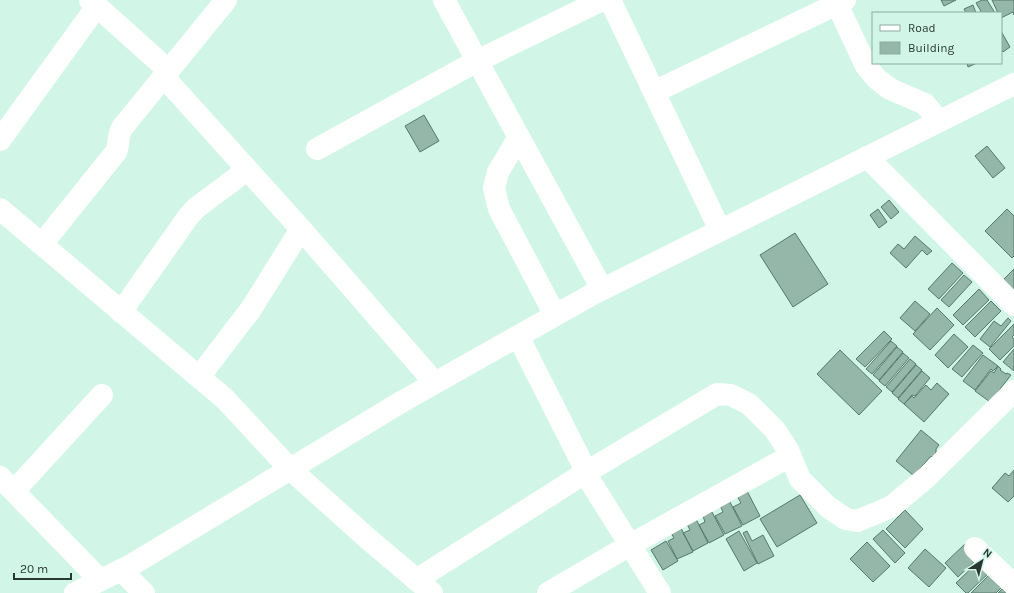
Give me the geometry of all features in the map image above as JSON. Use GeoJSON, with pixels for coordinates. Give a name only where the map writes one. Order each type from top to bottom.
{"type":"FeatureCollection","features":[{"type":"Feature","properties":{"kind":"street"},"geometry":{"type":"LineString","coordinates":[[42,244],[116,152],[119,145],[119,132],[226,0]]}},
{"type":"Feature","properties":{"kind":"street"},"geometry":{"type":"LineString","coordinates":[[444,0],[602,289]]}},
{"type":"Feature","properties":{"kind":"street"},"geometry":{"type":"LineString","coordinates":[[317,150],[477,61],[602,0]]}},
{"type":"Feature","properties":{"kind":"street"},"geometry":{"type":"LineString","coordinates":[[610,0],[720,230]]}},
{"type":"Feature","properties":{"kind":"street"},"geometry":{"type":"LineString","coordinates":[[0,140],[94,3],[166,73],[248,170],[435,383]]}},
{"type":"Feature","properties":{"kind":"street"},"geometry":{"type":"LineString","coordinates":[[654,92],[828,4],[866,66],[877,79],[890,89],[925,104],[940,121]]}},
{"type":"Feature","properties":{"kind":"street"},"geometry":{"type":"LineString","coordinates":[[75,593],[121,570],[435,383],[602,289],[1014,84]]}},
{"type":"Feature","properties":{"kind":"street"},"geometry":{"type":"LineString","coordinates":[[519,137],[498,172],[494,188],[499,208],[555,315]]}},
{"type":"Feature","properties":{"kind":"street"},"geometry":{"type":"LineString","coordinates":[[867,157],[1014,305]]}},
{"type":"Feature","properties":{"kind":"street"},"geometry":{"type":"LineString","coordinates":[[121,312],[188,217],[196,208],[248,170]]}},
{"type":"Feature","properties":{"kind":"street"},"geometry":{"type":"LineString","coordinates":[[0,209],[225,399],[290,469],[424,587],[585,473],[717,394],[731,395],[748,404],[775,430],[804,484],[828,507],[846,520],[857,521],[892,507],[927,477],[1014,391]]}},
{"type":"Feature","properties":{"kind":"street"},"geometry":{"type":"LineString","coordinates":[[199,377],[251,309],[301,229]]}},
{"type":"Feature","properties":{"kind":"street"},"geometry":{"type":"LineString","coordinates":[[518,336],[582,463],[585,473],[660,593]]}},
{"type":"Feature","properties":{"kind":"street"},"geometry":{"type":"LineString","coordinates":[[100,580],[7,484],[102,395]]}},
{"type":"Feature","properties":{"kind":"street"},"geometry":{"type":"LineString","coordinates":[[548,593],[630,545],[790,456]]}},
{"type":"Feature","properties":{"kind":"street"},"geometry":{"type":"LineString","coordinates":[[975,548],[1014,585]]}},
{"type":"Feature","properties":{"kind":"street"},"geometry":{"type":"LineString","coordinates":[[121,570],[144,593]]}},
{"type":"Feature","properties":{"kind":"building"},"geometry":{"type":"Polygon","coordinates":[[[941,0],[956,0],[944,6],[941,0]]]}},
{"type":"Feature","properties":{"kind":"building"},"geometry":{"type":"Polygon","coordinates":[[[982,0],[987,0],[994,12],[981,12],[976,3],[982,0]]]}},
{"type":"Feature","properties":{"kind":"building"},"geometry":{"type":"Polygon","coordinates":[[[992,0],[1014,0],[1014,15],[1013,12],[1002,18],[1002,12],[998,12],[992,0]]]}},
{"type":"Feature","properties":{"kind":"building"},"geometry":{"type":"Polygon","coordinates":[[[973,5],[976,12],[966,12],[964,9],[973,5]]]}},
{"type":"Feature","properties":{"kind":"building"},"geometry":{"type":"Polygon","coordinates":[[[1002,33],[1010,47],[1003,52],[1002,50],[1002,33]]]}},
{"type":"Feature","properties":{"kind":"building"},"geometry":{"type":"Polygon","coordinates":[[[967,64],[975,64],[968,67],[967,64]]]}},
{"type":"Feature","properties":{"kind":"building"},"geometry":{"type":"Polygon","coordinates":[[[424,115],[439,141],[420,152],[405,126],[424,115]]]}},
{"type":"Feature","properties":{"kind":"building"},"geometry":{"type":"Polygon","coordinates":[[[987,146],[1005,168],[993,178],[975,156],[987,146]]]}},
{"type":"Feature","properties":{"kind":"building"},"geometry":{"type":"Polygon","coordinates":[[[889,200],[899,212],[891,219],[881,207],[889,200]]]}},
{"type":"Feature","properties":{"kind":"building"},"geometry":{"type":"Polygon","coordinates":[[[878,209],[887,222],[879,228],[870,215],[878,209]]]}},
{"type":"Feature","properties":{"kind":"building"},"geometry":{"type":"Polygon","coordinates":[[[1007,209],[1014,216],[1014,256],[1012,258],[985,231],[1007,209]]]}},
{"type":"Feature","properties":{"kind":"building"},"geometry":{"type":"Polygon","coordinates":[[[795,233],[828,284],[793,307],[760,255],[795,233]]]}},
{"type":"Feature","properties":{"kind":"building"},"geometry":{"type":"Polygon","coordinates":[[[915,236],[932,251],[927,255],[922,250],[906,268],[890,253],[898,244],[904,249],[915,236]]]}},
{"type":"Feature","properties":{"kind":"building"},"geometry":{"type":"Polygon","coordinates":[[[952,263],[963,273],[939,299],[928,289],[952,263]]]}},
{"type":"Feature","properties":{"kind":"building"},"geometry":{"type":"Polygon","coordinates":[[[1014,269],[1014,290],[1003,280],[1014,269]]]}},
{"type":"Feature","properties":{"kind":"building"},"geometry":{"type":"Polygon","coordinates":[[[964,275],[972,282],[949,307],[941,300],[964,275]]]}},
{"type":"Feature","properties":{"kind":"building"},"geometry":{"type":"Polygon","coordinates":[[[979,289],[989,300],[963,325],[953,315],[979,289]]]}},
{"type":"Feature","properties":{"kind":"building"},"geometry":{"type":"Polygon","coordinates":[[[915,301],[930,314],[915,331],[900,318],[915,301]]]}},
{"type":"Feature","properties":{"kind":"building"},"geometry":{"type":"Polygon","coordinates":[[[991,301],[1001,311],[975,337],[965,327],[991,301]]]}},
{"type":"Feature","properties":{"kind":"building"},"geometry":{"type":"Polygon","coordinates":[[[937,308],[954,325],[930,350],[913,334],[937,308]]]}},
{"type":"Feature","properties":{"kind":"building"},"geometry":{"type":"Polygon","coordinates":[[[1008,318],[1011,321],[990,347],[980,339],[994,321],[1001,326],[1008,318]]]}},
{"type":"Feature","properties":{"kind":"building"},"geometry":{"type":"Polygon","coordinates":[[[1014,324],[1014,335],[1012,337],[1014,339],[1014,346],[1000,360],[989,349],[1014,324]]]}},
{"type":"Feature","properties":{"kind":"building"},"geometry":{"type":"Polygon","coordinates":[[[884,331],[892,339],[865,367],[856,359],[884,331]]]}},
{"type":"Feature","properties":{"kind":"building"},"geometry":{"type":"Polygon","coordinates":[[[954,334],[968,347],[948,368],[935,355],[954,334]]]}},
{"type":"Feature","properties":{"kind":"building"},"geometry":{"type":"Polygon","coordinates":[[[891,341],[897,346],[872,374],[866,369],[891,341]]]}},
{"type":"Feature","properties":{"kind":"building"},"geometry":{"type":"Polygon","coordinates":[[[973,345],[983,353],[962,377],[952,369],[973,345]]]}},
{"type":"Feature","properties":{"kind":"building"},"geometry":{"type":"Polygon","coordinates":[[[897,347],[903,352],[879,380],[873,375],[897,347]]]}},
{"type":"Feature","properties":{"kind":"building"},"geometry":{"type":"Polygon","coordinates":[[[1014,349],[1014,371],[1003,362],[1014,349]]]}},
{"type":"Feature","properties":{"kind":"building"},"geometry":{"type":"Polygon","coordinates":[[[840,350],[882,391],[859,415],[817,374],[840,350]]]}},
{"type":"Feature","properties":{"kind":"building"},"geometry":{"type":"Polygon","coordinates":[[[903,353],[909,358],[885,386],[879,381],[903,353]]]}},
{"type":"Feature","properties":{"kind":"building"},"geometry":{"type":"Polygon","coordinates":[[[983,355],[998,366],[993,371],[991,369],[975,390],[963,381],[983,355]]]}},
{"type":"Feature","properties":{"kind":"building"},"geometry":{"type":"Polygon","coordinates":[[[910,359],[916,364],[892,392],[886,387],[910,359]]]}},
{"type":"Feature","properties":{"kind":"building"},"geometry":{"type":"Polygon","coordinates":[[[916,365],[922,370],[898,398],[892,393],[916,365]]]}},
{"type":"Feature","properties":{"kind":"building"},"geometry":{"type":"Polygon","coordinates":[[[998,366],[1001,369],[1000,370],[1011,375],[990,402],[975,391],[991,371],[994,373],[998,366]]]}},
{"type":"Feature","properties":{"kind":"building"},"geometry":{"type":"Polygon","coordinates":[[[922,371],[930,378],[915,396],[912,395],[904,404],[898,399],[922,371]]]}},
{"type":"Feature","properties":{"kind":"building"},"geometry":{"type":"Polygon","coordinates":[[[937,383],[949,394],[924,422],[904,404],[912,396],[914,398],[926,385],[931,390],[937,383]]]}},
{"type":"Feature","properties":{"kind":"building"},"geometry":{"type":"Polygon","coordinates":[[[921,430],[939,445],[936,449],[936,456],[930,457],[914,476],[896,461],[921,430]]]}},
{"type":"Feature","properties":{"kind":"building"},"geometry":{"type":"Polygon","coordinates":[[[1014,470],[1014,496],[1008,502],[992,488],[1005,473],[1009,476],[1014,470]]]}},
{"type":"Feature","properties":{"kind":"building"},"geometry":{"type":"Polygon","coordinates":[[[746,489],[760,516],[743,525],[733,507],[741,503],[736,494],[746,489]]]}},
{"type":"Feature","properties":{"kind":"building"},"geometry":{"type":"Polygon","coordinates":[[[800,495],[817,523],[777,547],[760,519],[800,495]]]}},
{"type":"Feature","properties":{"kind":"building"},"geometry":{"type":"Polygon","coordinates":[[[728,498],[742,526],[725,534],[715,516],[723,512],[719,503],[728,498]]]}},
{"type":"Feature","properties":{"kind":"building"},"geometry":{"type":"Polygon","coordinates":[[[905,510],[923,529],[905,548],[886,529],[905,510]]]}},
{"type":"Feature","properties":{"kind":"building"},"geometry":{"type":"Polygon","coordinates":[[[712,512],[724,535],[709,543],[699,525],[705,522],[703,516],[712,512]]]}},
{"type":"Feature","properties":{"kind":"building"},"geometry":{"type":"Polygon","coordinates":[[[696,519],[708,543],[693,551],[683,533],[690,530],[687,524],[696,519]]]}},
{"type":"Feature","properties":{"kind":"building"},"geometry":{"type":"Polygon","coordinates":[[[681,528],[693,552],[677,559],[668,541],[674,538],[671,533],[681,528]]]}},
{"type":"Feature","properties":{"kind":"building"},"geometry":{"type":"Polygon","coordinates":[[[883,530],[905,553],[895,563],[873,539],[883,530]]]}},
{"type":"Feature","properties":{"kind":"building"},"geometry":{"type":"Polygon","coordinates":[[[739,531],[757,563],[744,571],[726,539],[739,531]]]}},
{"type":"Feature","properties":{"kind":"building"},"geometry":{"type":"Polygon","coordinates":[[[747,531],[752,541],[763,535],[774,556],[758,564],[743,533],[747,531]]]}},
{"type":"Feature","properties":{"kind":"building"},"geometry":{"type":"Polygon","coordinates":[[[666,541],[678,561],[663,570],[651,550],[666,541]]]}},
{"type":"Feature","properties":{"kind":"building"},"geometry":{"type":"Polygon","coordinates":[[[867,542],[890,566],[873,582],[850,559],[867,542]]]}},
{"type":"Feature","properties":{"kind":"building"},"geometry":{"type":"Polygon","coordinates":[[[966,543],[979,557],[958,577],[945,563],[966,543]]]}},
{"type":"Feature","properties":{"kind":"building"},"geometry":{"type":"Polygon","coordinates":[[[925,549],[946,568],[929,587],[908,568],[925,549]]]}},
{"type":"Feature","properties":{"kind":"building"},"geometry":{"type":"Polygon","coordinates":[[[982,558],[993,569],[968,593],[966,593],[956,583],[982,558]]]}},
{"type":"Feature","properties":{"kind":"building"},"geometry":{"type":"Polygon","coordinates":[[[993,571],[1005,584],[996,593],[971,593],[993,571]]]}},
{"type":"Feature","properties":{"kind":"building"},"geometry":{"type":"Polygon","coordinates":[[[1002,589],[1007,593],[998,593],[1002,589]]]}}]}
